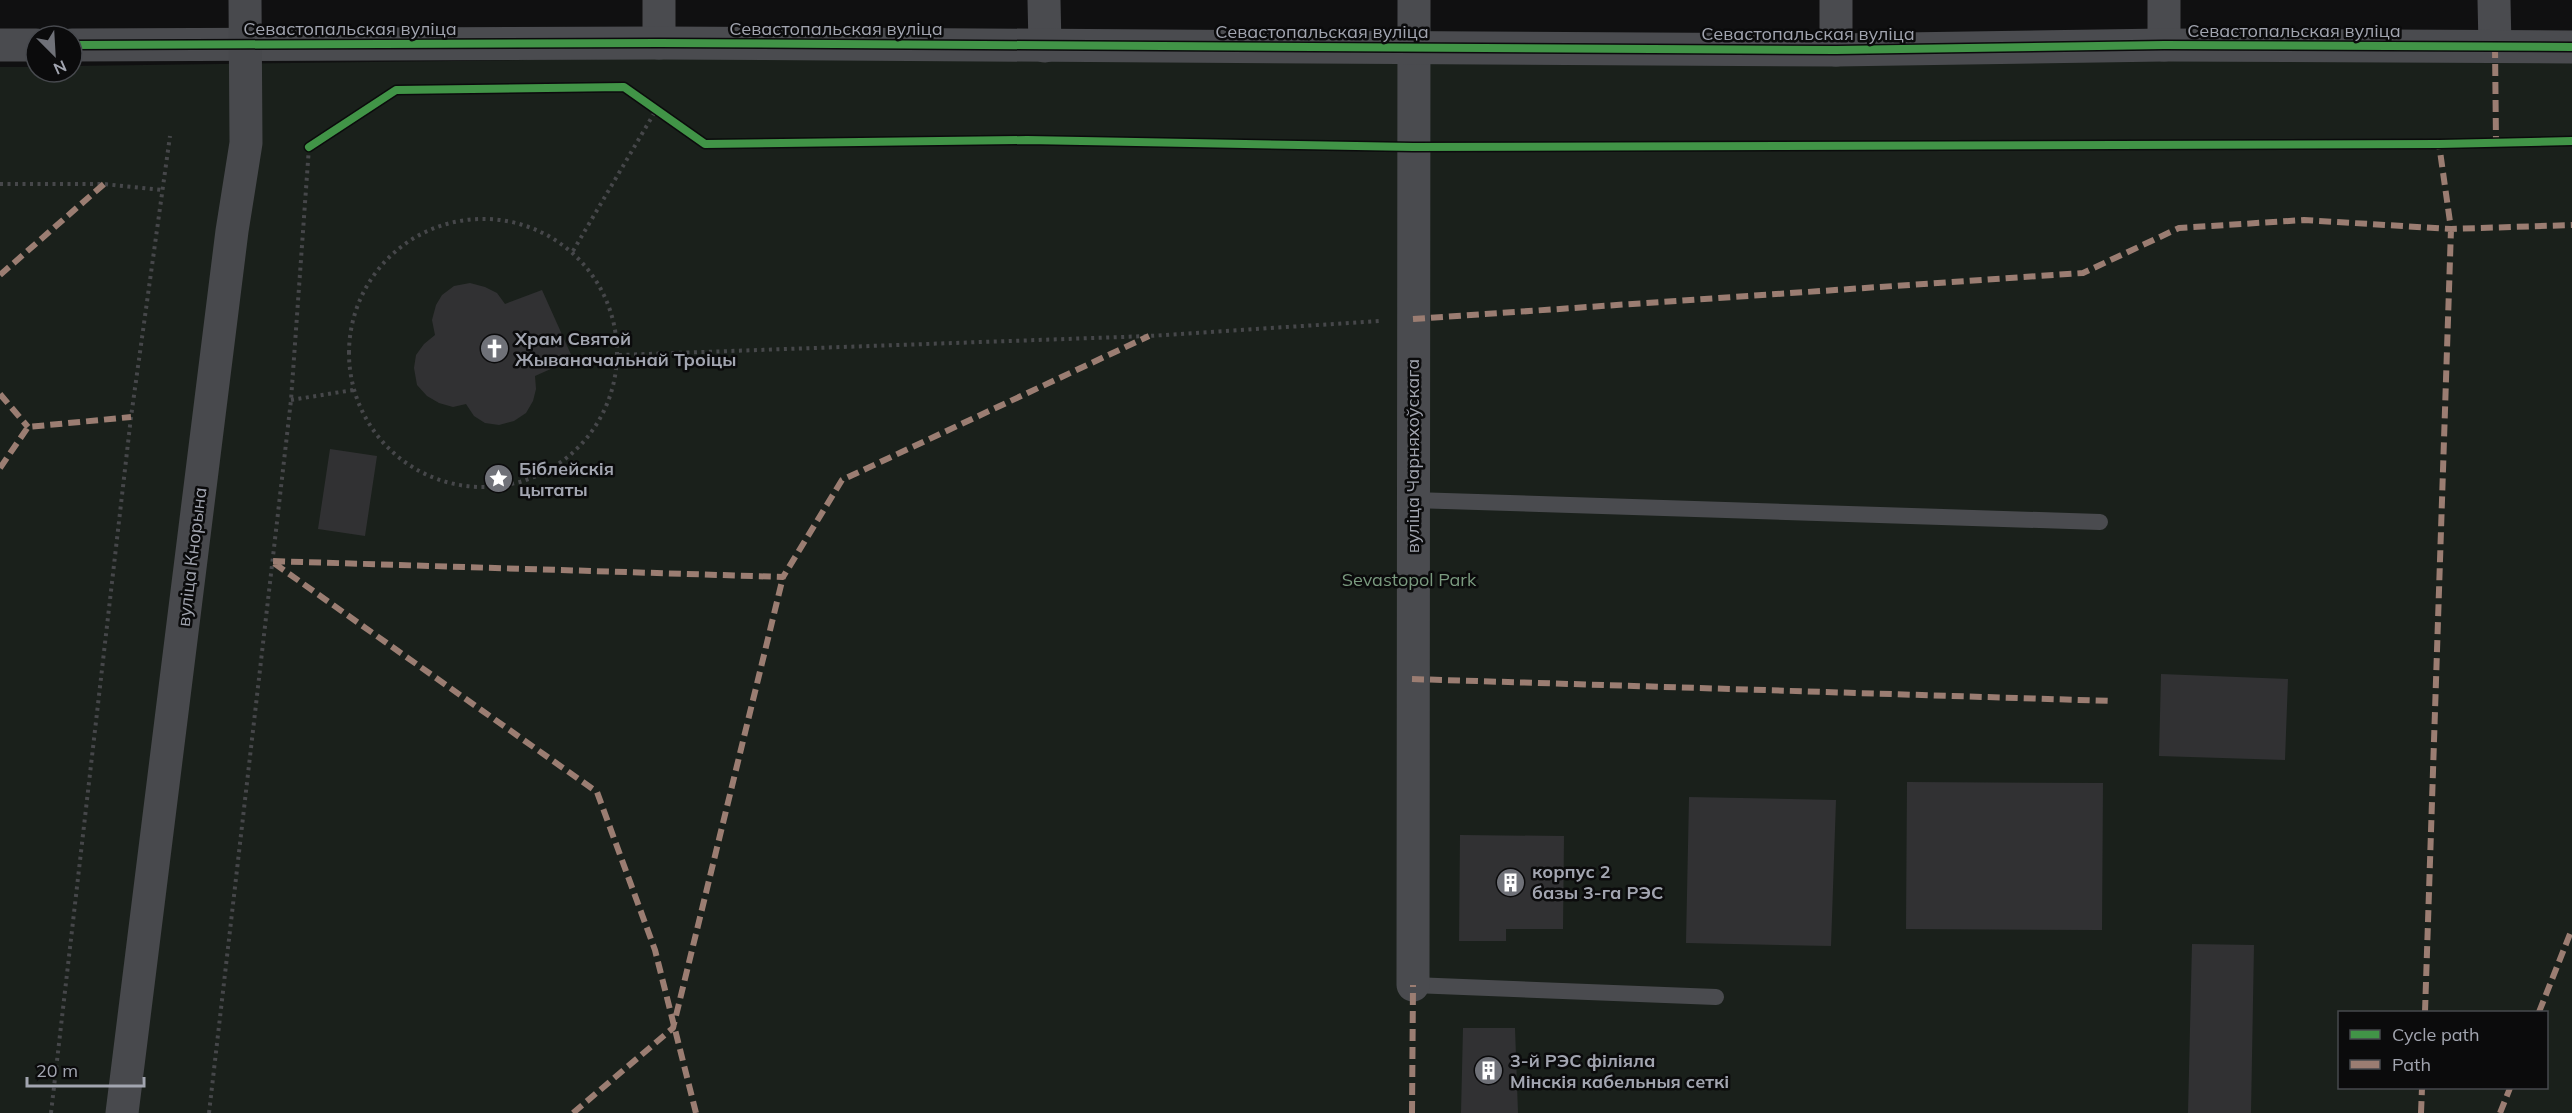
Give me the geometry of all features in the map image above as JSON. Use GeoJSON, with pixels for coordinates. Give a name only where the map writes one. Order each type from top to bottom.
{"type":"FeatureCollection","features":[{"type":"Feature","properties":{"kind":"main road","name":"вуліца Кнорына"},"geometry":{"type":"LineString","coordinates":[[122,1113],[232,231],[246,143],[245,0]]}},
{"type":"Feature","properties":{"kind":"street"},"geometry":{"type":"LineString","coordinates":[[659,0],[659,43]]}},
{"type":"Feature","properties":{"kind":"street"},"geometry":{"type":"LineString","coordinates":[[1044,0],[1045,46]]}},
{"type":"Feature","properties":{"kind":"street","name":"вуліца Чарняхоўскага"},"geometry":{"type":"LineString","coordinates":[[1413,985],[1414,0]]}},
{"type":"Feature","properties":{"kind":"street"},"geometry":{"type":"LineString","coordinates":[[1836,0],[1836,50]]}},
{"type":"Feature","properties":{"kind":"street"},"geometry":{"type":"LineString","coordinates":[[2164,0],[2164,45]]}},
{"type":"Feature","properties":{"kind":"street"},"geometry":{"type":"LineString","coordinates":[[2494,0],[2496,46]]}},
{"type":"Feature","properties":{"kind":"street","name":"Севастопальская вуліца"},"geometry":{"type":"LineString","coordinates":[[84,45],[659,43],[1836,50],[2164,45],[2572,46]]}},
{"type":"Feature","properties":{"kind":"street"},"geometry":{"type":"LineString","coordinates":[[0,45],[24,45]]}},
{"type":"Feature","properties":{"kind":"lane"},"geometry":{"type":"LineString","coordinates":[[1413,500],[2100,522]]}},
{"type":"Feature","properties":{"kind":"lane"},"geometry":{"type":"LineString","coordinates":[[1413,985],[1716,997]]}},
{"type":"Feature","properties":{"kind":"path"},"geometry":{"type":"LineString","coordinates":[[573,250],[656,110]]}},
{"type":"Feature","properties":{"kind":"path"},"geometry":{"type":"LineString","coordinates":[[51,1113],[131,417],[170,136]]}},
{"type":"Feature","properties":{"kind":"path"},"geometry":{"type":"LineString","coordinates":[[209,1113],[291,400],[309,147]]}},
{"type":"Feature","properties":{"kind":"path"},"geometry":{"type":"LineString","coordinates":[[0,184],[104,184],[162,190]]}},
{"type":"Feature","properties":{"kind":"path"},"geometry":{"type":"LineString","coordinates":[[494,218],[536,228],[573,250],[598,280],[614,316],[619,355],[611,396],[591,434],[561,464],[522,482],[479,488],[438,480],[419,470],[400,459],[371,428],[353,390],[348,347],[357,305],[379,267],[411,238],[451,222],[494,218]]}},
{"type":"Feature","properties":{"kind":"path"},"geometry":{"type":"LineString","coordinates":[[619,355],[1149,336],[1413,319]]}},
{"type":"Feature","properties":{"kind":"path"},"geometry":{"type":"LineString","coordinates":[[291,400],[353,390]]}},
{"type":"Feature","properties":{"kind":"green space","name":"Sevastopol Park"},"geometry":{"type":"Polygon","coordinates":[[[2572,47],[2572,1113],[0,1113],[0,67],[24,67],[24,84],[84,84],[84,66],[1415,48],[2572,47]]]}},
{"type":"Feature","properties":{"kind":"building","name":"Храм Святой Жываначальнай Троіцы"},"geometry":{"type":"Polygon","coordinates":[[[470,283],[497,293],[505,304],[542,290],[573,359],[535,376],[536,389],[533,401],[526,413],[514,421],[499,425],[485,423],[474,416],[466,404],[453,407],[439,403],[427,396],[417,385],[414,368],[416,355],[435,335],[432,320],[436,305],[442,295],[454,286],[470,283]]]}},
{"type":"Feature","properties":{"kind":"building"},"geometry":{"type":"Polygon","coordinates":[[[330,449],[377,456],[365,536],[318,529],[330,449]]]}},
{"type":"Feature","properties":{"kind":"building"},"geometry":{"type":"Polygon","coordinates":[[[2161,674],[2288,679],[2285,760],[2159,756],[2161,674]]]}},
{"type":"Feature","properties":{"kind":"building"},"geometry":{"type":"Polygon","coordinates":[[[1907,782],[2103,783],[2102,930],[1906,929],[1907,782]]]}},
{"type":"Feature","properties":{"kind":"building"},"geometry":{"type":"Polygon","coordinates":[[[1689,797],[1836,800],[1831,946],[1686,943],[1689,797]]]}},
{"type":"Feature","properties":{"kind":"building","name":"корпус 2 базы 3-га РЭС"},"geometry":{"type":"Polygon","coordinates":[[[1460,835],[1564,836],[1563,929],[1506,929],[1506,941],[1459,941],[1460,835]]]}},
{"type":"Feature","properties":{"kind":"building"},"geometry":{"type":"Polygon","coordinates":[[[2192,944],[2254,945],[2251,1113],[2188,1113],[2192,944]]]}},
{"type":"Feature","properties":{"kind":"building","name":"3-й РЭС філіяла Мінскія кабельныя сеткі"},"geometry":{"type":"Polygon","coordinates":[[[1463,1028],[1515,1028],[1518,1113],[1461,1113],[1463,1028]]]}},
{"type":"Feature","properties":{"kind":"marked path"},"geometry":{"type":"LineString","coordinates":[[2495,46],[2496,143]]}},
{"type":"Feature","properties":{"kind":"marked path"},"geometry":{"type":"LineString","coordinates":[[2425,1011],[2451,229],[2439,144]]}},
{"type":"Feature","properties":{"kind":"marked path"},"geometry":{"type":"LineString","coordinates":[[0,275],[104,184]]}},
{"type":"Feature","properties":{"kind":"marked path"},"geometry":{"type":"LineString","coordinates":[[1413,319],[2083,273],[2179,228],[2304,220],[2451,229],[2572,225]]}},
{"type":"Feature","properties":{"kind":"marked path"},"geometry":{"type":"LineString","coordinates":[[696,1113],[655,950],[597,792],[271,561],[783,577],[842,480],[1149,336]]}},
{"type":"Feature","properties":{"kind":"marked path"},"geometry":{"type":"LineString","coordinates":[[0,394],[28,427]]}},
{"type":"Feature","properties":{"kind":"marked path"},"geometry":{"type":"LineString","coordinates":[[0,468],[28,427],[131,417]]}},
{"type":"Feature","properties":{"kind":"marked path"},"geometry":{"type":"LineString","coordinates":[[573,1113],[673,1028],[783,577]]}},
{"type":"Feature","properties":{"kind":"marked path"},"geometry":{"type":"LineString","coordinates":[[1412,679],[2112,701]]}},
{"type":"Feature","properties":{"kind":"marked path"},"geometry":{"type":"LineString","coordinates":[[2539,1011],[2572,929]]}},
{"type":"Feature","properties":{"kind":"marked path"},"geometry":{"type":"LineString","coordinates":[[1412,1113],[1413,985]]}},
{"type":"Feature","properties":{"kind":"marked path"},"geometry":{"type":"LineString","coordinates":[[2421,1113],[2422,1089]]}},
{"type":"Feature","properties":{"kind":"marked path"},"geometry":{"type":"LineString","coordinates":[[2500,1113],[2510,1089]]}},
{"type":"Feature","properties":{"kind":"cycle path"},"geometry":{"type":"LineString","coordinates":[[84,45],[659,43],[1836,50],[2164,45],[2572,47]]}},
{"type":"Feature","properties":{"kind":"cycle path"},"geometry":{"type":"LineString","coordinates":[[309,147],[396,90],[624,87],[705,144],[1027,140],[1413,147],[2439,144],[2572,141]]}},
{"type":"Feature","properties":{"kind":"place","name":"Храм Святой Жываначальнай Троіцы"},"geometry":{"type":"Point","coordinates":[494,349]}},
{"type":"Feature","properties":{"kind":"place","name":"Біблейскія цытаты"},"geometry":{"type":"Point","coordinates":[498,479]}},
{"type":"Feature","properties":{"kind":"place","name":"корпус 2 базы 3-га РЭС"},"geometry":{"type":"Point","coordinates":[1511,882]}},
{"type":"Feature","properties":{"kind":"place","name":"3-й РЭС філіяла Мінскія кабельныя сеткі"},"geometry":{"type":"Point","coordinates":[1489,1071]}}]}
